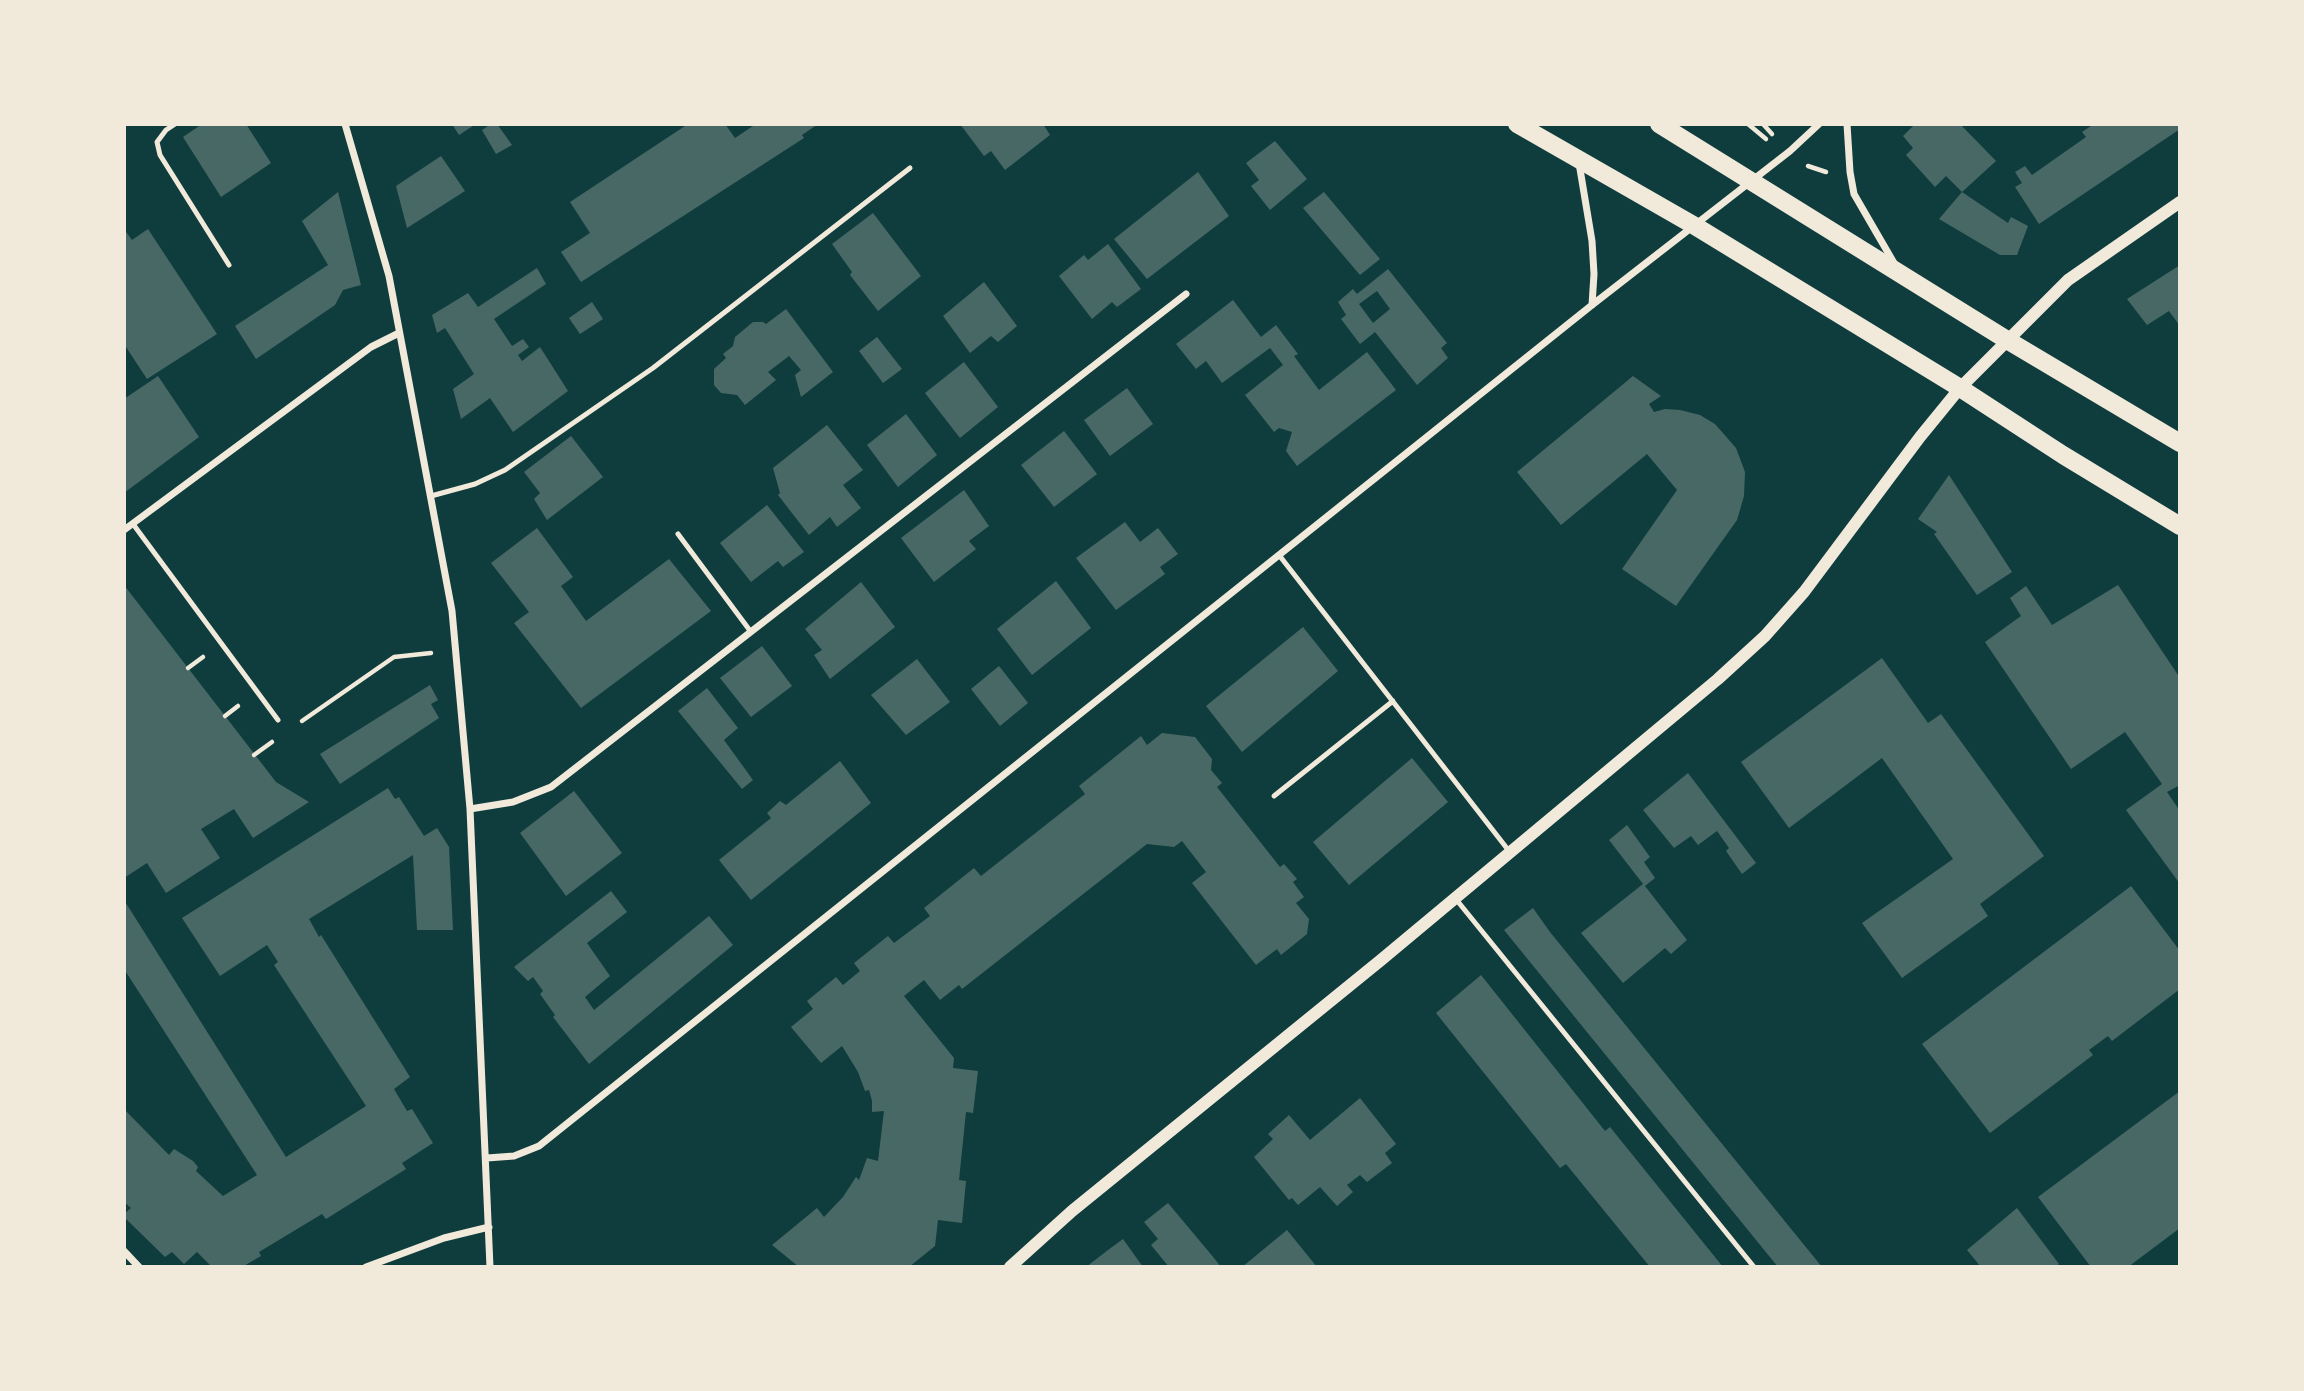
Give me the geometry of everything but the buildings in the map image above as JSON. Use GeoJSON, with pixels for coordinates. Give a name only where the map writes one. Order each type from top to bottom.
{"type":"FeatureCollection","features":[{"type":"Feature","properties":{"kind":"main road"},"geometry":{"type":"LineString","coordinates":[[1517,124],[1695,226],[2180,526]]}},
{"type":"Feature","properties":{"kind":"main road"},"geometry":{"type":"LineString","coordinates":[[1659,124],[2007,340],[2180,443]]}},
{"type":"Feature","properties":{"kind":"street"},"geometry":{"type":"LineString","coordinates":[[345,124],[389,276],[452,611],[470,809],[490,1267]]}},
{"type":"Feature","properties":{"kind":"street"},"geometry":{"type":"LineString","coordinates":[[487,1158],[514,1156],[539,1146],[1592,305],[1790,151],[1819,124]]}},
{"type":"Feature","properties":{"kind":"street"},"geometry":{"type":"LineString","coordinates":[[1847,124],[1854,194],[1899,273]]}},
{"type":"Feature","properties":{"kind":"street"},"geometry":{"type":"LineString","coordinates":[[1578,159],[1592,241],[1592,305]]}},
{"type":"Feature","properties":{"kind":"street"},"geometry":{"type":"LineString","coordinates":[[1010,1267],[1072,1211],[1718,679],[1765,636],[1804,592],[1960,388],[2068,280],[2180,202]]}},
{"type":"Feature","properties":{"kind":"street"},"geometry":{"type":"LineString","coordinates":[[470,809],[513,802],[551,787],[1186,294]]}},
{"type":"Feature","properties":{"kind":"street"},"geometry":{"type":"LineString","coordinates":[[124,530],[370,347],[399,333]]}},
{"type":"Feature","properties":{"kind":"street"},"geometry":{"type":"LineString","coordinates":[[366,1267],[444,1238],[489,1227]]}},
{"type":"Feature","properties":{"kind":"street"},"geometry":{"type":"LineString","coordinates":[[124,1251],[139,1267]]}},
{"type":"Feature","properties":{"kind":"lane"},"geometry":{"type":"LineString","coordinates":[[175,124],[156,142],[160,155],[229,265]]}},
{"type":"Feature","properties":{"kind":"lane"},"geometry":{"type":"LineString","coordinates":[[431,496],[490,478],[528,454],[653,368],[910,168]]}},
{"type":"Feature","properties":{"kind":"lane"},"geometry":{"type":"LineString","coordinates":[[133,524],[278,720]]}},
{"type":"Feature","properties":{"kind":"lane"},"geometry":{"type":"LineString","coordinates":[[678,534],[751,632]]}},
{"type":"Feature","properties":{"kind":"lane"},"geometry":{"type":"LineString","coordinates":[[1279,555],[1510,852]]}},
{"type":"Feature","properties":{"kind":"lane"},"geometry":{"type":"LineString","coordinates":[[1275,796],[1393,701]]}},
{"type":"Feature","properties":{"kind":"lane"},"geometry":{"type":"LineString","coordinates":[[1455,898],[1754,1267]]}},
{"type":"Feature","properties":{"kind":"path"},"geometry":{"type":"LineString","coordinates":[[297,724],[394,657],[439,653]]}},
{"type":"Feature","properties":{"kind":"path"},"geometry":{"type":"LineString","coordinates":[[254,755],[276,740]]}}]}
